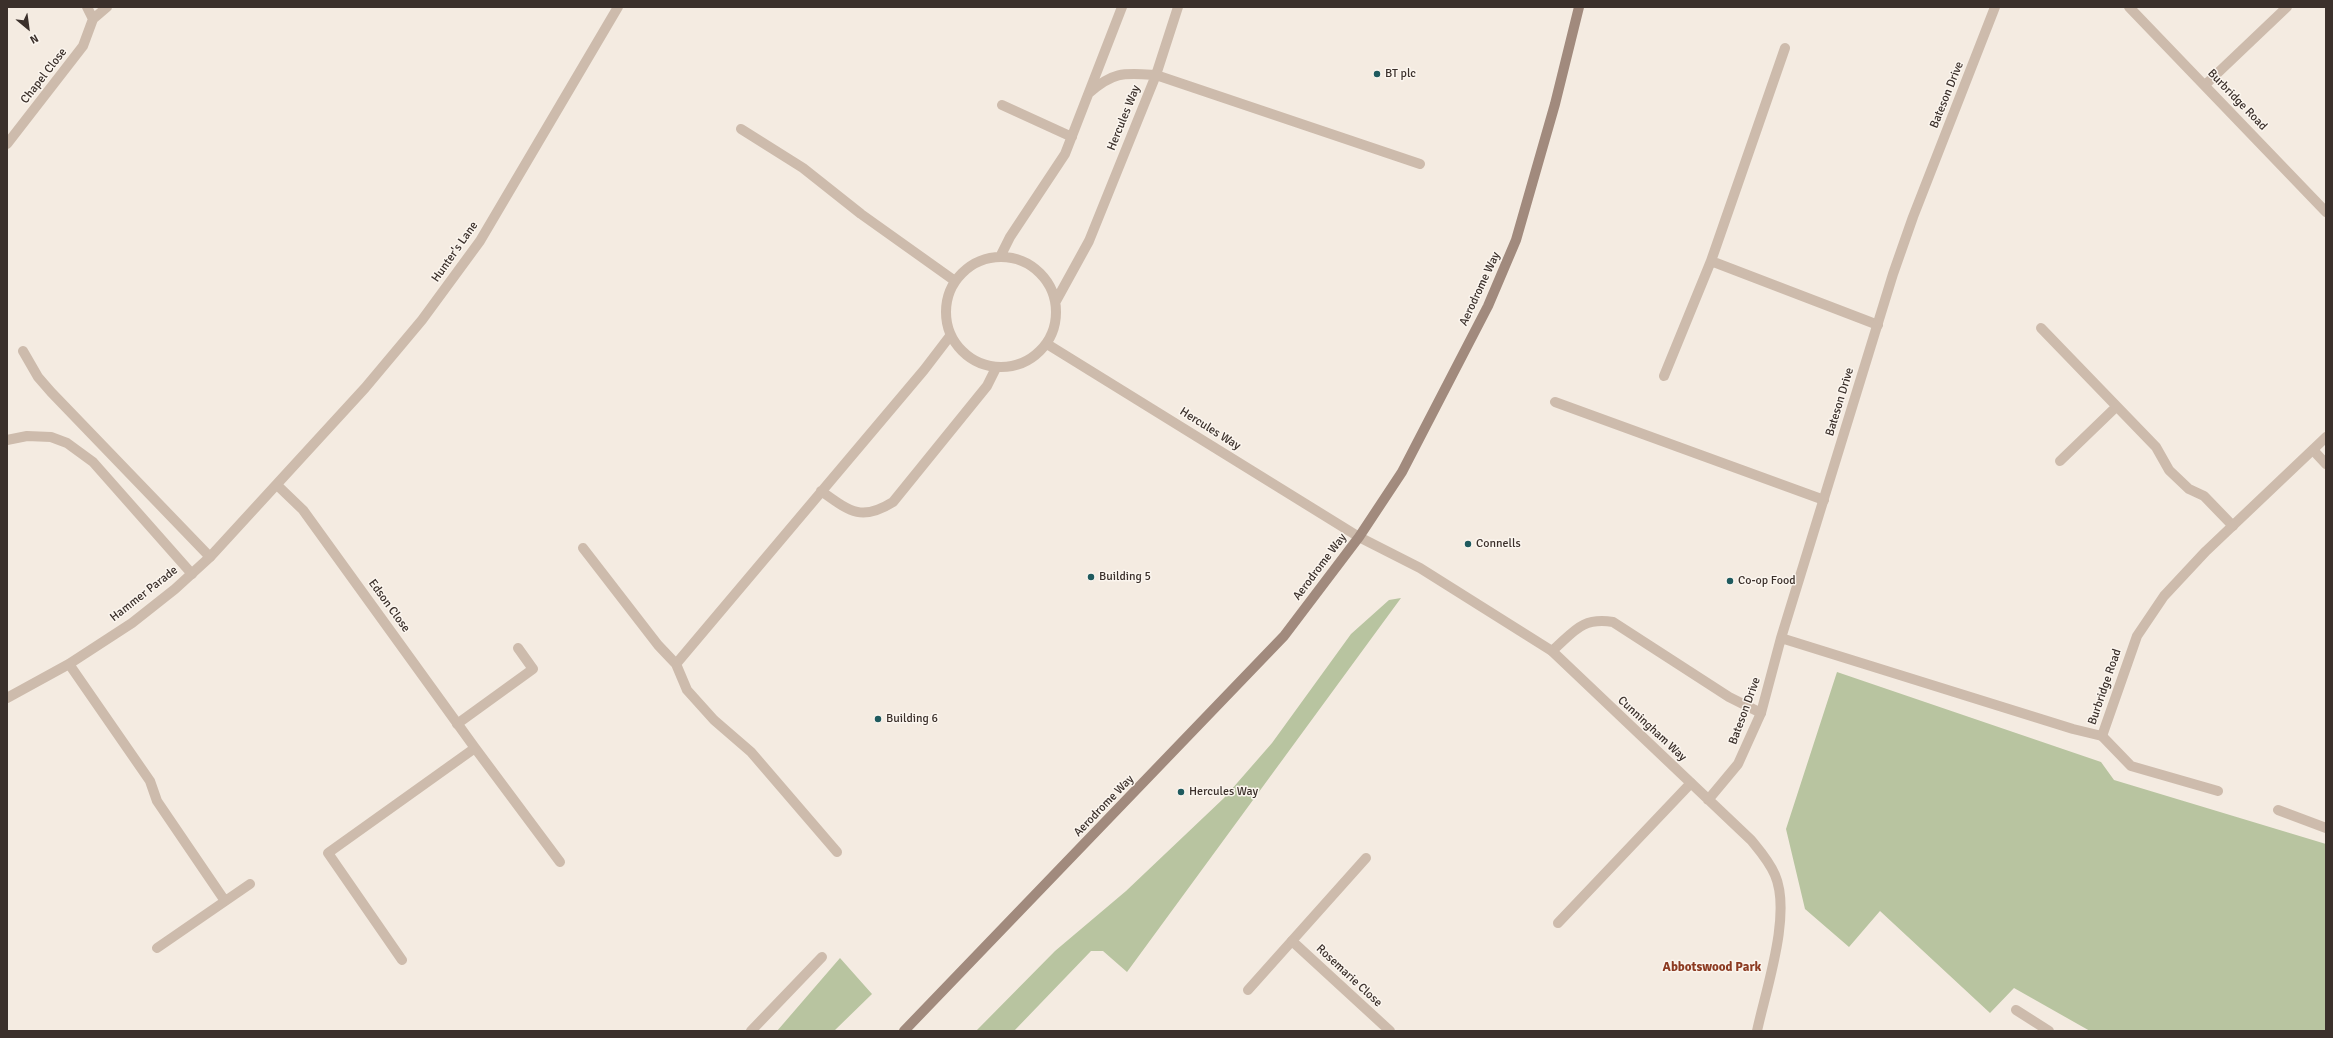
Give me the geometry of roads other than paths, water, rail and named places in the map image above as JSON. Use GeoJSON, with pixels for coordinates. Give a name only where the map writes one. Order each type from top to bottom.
{"type":"FeatureCollection","features":[{"type":"Feature","properties":{"kind":"street"},"geometry":{"type":"LineString","coordinates":[[87,7],[93,19]]}},
{"type":"Feature","properties":{"kind":"street","name":"Chapel Close"},"geometry":{"type":"LineString","coordinates":[[7,144],[83,46],[93,19],[107,7]]}},
{"type":"Feature","properties":{"kind":"street","name":"Hunter's Lane"},"geometry":{"type":"LineString","coordinates":[[277,485],[365,388],[422,320],[480,242],[557,114],[618,7]]}},
{"type":"Feature","properties":{"kind":"street","name":"Hercules Way"},"geometry":{"type":"LineString","coordinates":[[1000,257],[1010,237],[1065,154],[1090,94],[1122,7]]}},
{"type":"Feature","properties":{"kind":"street","name":"Hercules Way"},"geometry":{"type":"LineString","coordinates":[[1056,301],[1049,286],[1037,271],[1021,261],[1000,257],[977,262],[965,270],[955,281],[947,299],[945,318],[950,336],[962,352],[977,363],[996,368],[1017,366],[1033,357],[1047,344],[1055,323],[1056,301],[1089,241],[1156,75],[1178,7]]}},
{"type":"Feature","properties":{"kind":"street","name":"Aerodrome Way"},"geometry":{"type":"LineString","coordinates":[[904,1031],[1284,636],[1359,537],[1402,472],[1488,306],[1516,240],[1555,104],[1579,7]]}},
{"type":"Feature","properties":{"kind":"street","name":"Bateson Drive"},"geometry":{"type":"LineString","coordinates":[[1708,800],[1738,764],[1761,713],[1781,638],[1913,217],[1995,7]]}},
{"type":"Feature","properties":{"kind":"street","name":"Burbridge Road"},"geometry":{"type":"LineString","coordinates":[[2129,7],[2326,212]]}},
{"type":"Feature","properties":{"kind":"street"},"geometry":{"type":"LineString","coordinates":[[2205,85],[2287,7]]}},
{"type":"Feature","properties":{"kind":"street"},"geometry":{"type":"LineString","coordinates":[[1664,376],[1711,261],[1784,48]]}},
{"type":"Feature","properties":{"kind":"street","name":"Hercules Way"},"geometry":{"type":"LineString","coordinates":[[1090,94],[1103,80],[1116,75],[1156,75]]}},
{"type":"Feature","properties":{"kind":"street"},"geometry":{"type":"LineString","coordinates":[[1156,75],[1420,164]]}},
{"type":"Feature","properties":{"kind":"street"},"geometry":{"type":"LineString","coordinates":[[1002,105],[1072,136]]}},
{"type":"Feature","properties":{"kind":"street"},"geometry":{"type":"LineString","coordinates":[[740,128],[803,168],[860,214],[955,281]]}},
{"type":"Feature","properties":{"kind":"street"},"geometry":{"type":"LineString","coordinates":[[1711,261],[1878,325]]}},
{"type":"Feature","properties":{"kind":"street"},"geometry":{"type":"LineString","coordinates":[[2041,328],[2156,447],[2169,470],[2189,489],[2204,496],[2233,526]]}},
{"type":"Feature","properties":{"kind":"street"},"geometry":{"type":"LineString","coordinates":[[676,664],[924,370],[950,336]]}},
{"type":"Feature","properties":{"kind":"street","name":"Hercules Way"},"geometry":{"type":"LineString","coordinates":[[1047,344],[1359,537]]}},
{"type":"Feature","properties":{"kind":"street"},"geometry":{"type":"LineString","coordinates":[[23,351],[38,377],[51,392],[210,557]]}},
{"type":"Feature","properties":{"kind":"street"},"geometry":{"type":"LineString","coordinates":[[821,491],[846,509],[856,513],[867,514],[881,510],[893,502],[987,386],[996,368]]}},
{"type":"Feature","properties":{"kind":"street"},"geometry":{"type":"LineString","coordinates":[[1555,402],[1824,500]]}},
{"type":"Feature","properties":{"kind":"street"},"geometry":{"type":"LineString","coordinates":[[2060,461],[2116,407]]}},
{"type":"Feature","properties":{"kind":"street"},"geometry":{"type":"LineString","coordinates":[[7,440],[27,436],[51,437],[67,443],[93,462],[192,574]]}},
{"type":"Feature","properties":{"kind":"street","name":"Burbridge Road"},"geometry":{"type":"LineString","coordinates":[[1781,638],[2073,729],[2102,736],[2137,636],[2164,596],[2233,526],[2326,437]]}},
{"type":"Feature","properties":{"kind":"street"},"geometry":{"type":"LineString","coordinates":[[2313,450],[2326,464]]}},
{"type":"Feature","properties":{"kind":"street","name":"Hammer Parade"},"geometry":{"type":"LineString","coordinates":[[7,698],[69,664],[132,623],[192,574],[210,557],[277,485]]}},
{"type":"Feature","properties":{"kind":"street","name":"Edson Close"},"geometry":{"type":"LineString","coordinates":[[277,485],[303,510],[474,748],[560,862]]}},
{"type":"Feature","properties":{"kind":"street","name":"Cunningham Way"},"geometry":{"type":"LineString","coordinates":[[1359,537],[1420,568],[1552,652],[1751,840],[1768,861],[1776,876],[1781,895],[1782,916],[1757,1031]]}},
{"type":"Feature","properties":{"kind":"street"},"geometry":{"type":"LineString","coordinates":[[583,548],[658,645],[676,664],[687,690],[714,720],[751,752],[837,852]]}},
{"type":"Feature","properties":{"kind":"street"},"geometry":{"type":"LineString","coordinates":[[1552,652],[1583,623],[1597,620],[1612,622],[1729,697],[1761,713]]}},
{"type":"Feature","properties":{"kind":"street"},"geometry":{"type":"LineString","coordinates":[[457,724],[533,669],[518,648]]}},
{"type":"Feature","properties":{"kind":"street"},"geometry":{"type":"LineString","coordinates":[[69,664],[150,781],[157,801],[226,901]]}},
{"type":"Feature","properties":{"kind":"street"},"geometry":{"type":"LineString","coordinates":[[2102,736],[2132,766],[2218,791]]}},
{"type":"Feature","properties":{"kind":"street"},"geometry":{"type":"LineString","coordinates":[[402,960],[328,853],[474,748]]}},
{"type":"Feature","properties":{"kind":"street"},"geometry":{"type":"LineString","coordinates":[[1558,923],[1691,782]]}},
{"type":"Feature","properties":{"kind":"street"},"geometry":{"type":"LineString","coordinates":[[2278,810],[2326,828]]}},
{"type":"Feature","properties":{"kind":"street"},"geometry":{"type":"LineString","coordinates":[[1248,990],[1366,858]]}},
{"type":"Feature","properties":{"kind":"street"},"geometry":{"type":"LineString","coordinates":[[157,948],[250,884]]}},
{"type":"Feature","properties":{"kind":"street","name":"Rosemarie Close"},"geometry":{"type":"LineString","coordinates":[[1292,941],[1390,1031]]}},
{"type":"Feature","properties":{"kind":"street"},"geometry":{"type":"LineString","coordinates":[[751,1031],[822,957]]}},
{"type":"Feature","properties":{"kind":"street"},"geometry":{"type":"LineString","coordinates":[[2016,1010],[2049,1031]]}},
{"type":"Feature","properties":{"kind":"place","name":"BT plc"},"geometry":{"type":"Point","coordinates":[1377,74]}},
{"type":"Feature","properties":{"kind":"place","name":"Connells"},"geometry":{"type":"Point","coordinates":[1468,544]}},
{"type":"Feature","properties":{"kind":"place","name":"Building 5"},"geometry":{"type":"Point","coordinates":[1091,577]}},
{"type":"Feature","properties":{"kind":"place","name":"Co-op Food"},"geometry":{"type":"Point","coordinates":[1730,581]}},
{"type":"Feature","properties":{"kind":"place","name":"Building 6"},"geometry":{"type":"Point","coordinates":[878,719]}},
{"type":"Feature","properties":{"kind":"place","name":"Hercules Way"},"geometry":{"type":"Point","coordinates":[1181,792]}},
{"type":"Feature","properties":{"kind":"district","name":"Abbotswood Park"},"geometry":{"type":"Point","coordinates":[1712,968]}}]}
